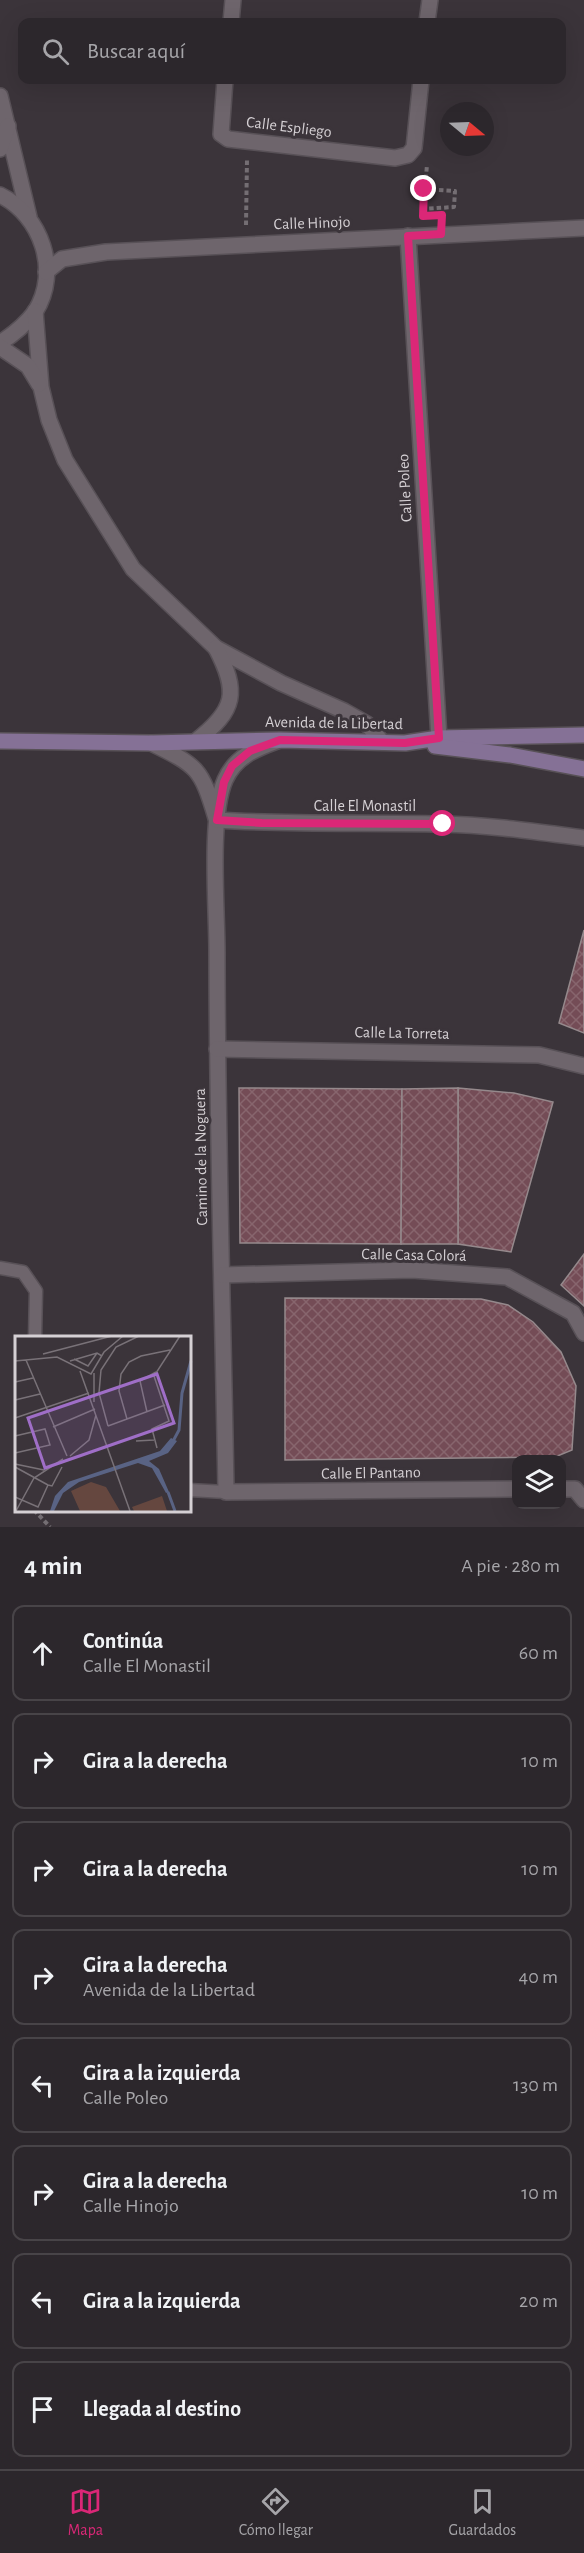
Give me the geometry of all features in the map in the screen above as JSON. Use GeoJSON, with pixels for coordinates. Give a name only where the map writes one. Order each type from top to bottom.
{"type":"FeatureCollection","features":[{"type":"Feature","properties":{"kind":"street"},"geometry":{"type":"LineString","coordinates":[[231,18],[233,0]]}},
{"type":"Feature","properties":{"kind":"street"},"geometry":{"type":"LineString","coordinates":[[428,18],[430,0]]}},
{"type":"Feature","properties":{"kind":"street","name":"Calle Espliego"},"geometry":{"type":"LineString","coordinates":[[225,84],[221,134],[228,138],[395,158],[408,155],[414,148],[421,84]]}},
{"type":"Feature","properties":{"kind":"street"},"geometry":{"type":"LineString","coordinates":[[0,96],[29,217],[45,252],[46,272],[43,292],[35,310],[19,330],[0,345],[28,366],[41,387]]}},
{"type":"Feature","properties":{"kind":"street"},"geometry":{"type":"LineString","coordinates":[[0,149],[8,126]]}},
{"type":"Feature","properties":{"kind":"street"},"geometry":{"type":"LineString","coordinates":[[0,195],[12,201],[29,217]]}},
{"type":"Feature","properties":{"kind":"street","name":"Calle Hinojo"},"geometry":{"type":"LineString","coordinates":[[46,272],[62,259],[106,252],[584,228]]}},
{"type":"Feature","properties":{"kind":"street","name":"Calle Poleo"},"geometry":{"type":"LineString","coordinates":[[408,236],[439,738]]}},
{"type":"Feature","properties":{"kind":"street"},"geometry":{"type":"LineString","coordinates":[[35,310],[41,387],[49,420],[65,460],[133,569],[216,648],[367,724],[382,742]]}},
{"type":"Feature","properties":{"kind":"street"},"geometry":{"type":"LineString","coordinates":[[196,741],[212,728],[228,702],[232,684],[216,648]]}},
{"type":"Feature","properties":{"kind":"street","name":"Avenida de la Libertad"},"geometry":{"type":"LineString","coordinates":[[0,741],[151,743],[280,740],[405,743],[439,738],[584,735]]}},
{"type":"Feature","properties":{"kind":"street"},"geometry":{"type":"LineString","coordinates":[[217,820],[224,782],[232,766],[250,751],[280,740]]}},
{"type":"Feature","properties":{"kind":"street"},"geometry":{"type":"LineString","coordinates":[[151,743],[196,768],[205,782],[217,820]]}},
{"type":"Feature","properties":{"kind":"street"},"geometry":{"type":"LineString","coordinates":[[405,743],[510,755],[584,769]]}},
{"type":"Feature","properties":{"kind":"street","name":"Calle El Monastil"},"geometry":{"type":"LineString","coordinates":[[217,820],[262,823],[443,824],[523,830],[584,838]]}},
{"type":"Feature","properties":{"kind":"street","name":"Camino de la Noguera"},"geometry":{"type":"LineString","coordinates":[[217,820],[217,1049],[226,1492]]}},
{"type":"Feature","properties":{"kind":"street","name":"Calle La Torreta"},"geometry":{"type":"LineString","coordinates":[[217,1049],[539,1055],[584,1066]]}},
{"type":"Feature","properties":{"kind":"street","name":"Calle Casa Colorá"},"geometry":{"type":"LineString","coordinates":[[222,1275],[412,1270],[507,1277],[573,1313],[584,1333]]}},
{"type":"Feature","properties":{"kind":"street","name":"Calle El Pantano"},"geometry":{"type":"LineString","coordinates":[[226,1492],[512,1489]]}},
{"type":"Feature","properties":{"kind":"street"},"geometry":{"type":"LineString","coordinates":[[566,1489],[575,1489],[584,1500]]}},
{"type":"Feature","properties":{"kind":"lane"},"geometry":{"type":"LineString","coordinates":[[0,1268],[23,1272],[36,1291],[35,1336]]}},
{"type":"Feature","properties":{"kind":"lane"},"geometry":{"type":"LineString","coordinates":[[190,1490],[226,1492]]}},
{"type":"Feature","properties":{"kind":"path"},"geometry":{"type":"LineString","coordinates":[[245,244],[247,141]]}},
{"type":"Feature","properties":{"kind":"path"},"geometry":{"type":"LineString","coordinates":[[423,209],[454,207],[455,191],[424,189],[423,209],[423,216],[442,215],[441,234]]}},
{"type":"Feature","properties":{"kind":"path"},"geometry":{"type":"LineString","coordinates":[[36,1512],[50,1527]]}},
{"type":"Feature","properties":{"kind":"building"},"geometry":{"type":"Polygon","coordinates":[[[584,930],[584,1033],[559,1023],[584,930]]]}},
{"type":"Feature","properties":{"kind":"building"},"geometry":{"type":"Polygon","coordinates":[[[239,1088],[402,1089],[401,1244],[240,1243],[239,1088]]]}},
{"type":"Feature","properties":{"kind":"building"},"geometry":{"type":"Polygon","coordinates":[[[458,1088],[514,1093],[553,1102],[511,1252],[458,1244],[458,1088]]]}},
{"type":"Feature","properties":{"kind":"building"},"geometry":{"type":"Polygon","coordinates":[[[458,1088],[458,1244],[401,1244],[402,1089],[458,1088]]]}},
{"type":"Feature","properties":{"kind":"building"},"geometry":{"type":"Polygon","coordinates":[[[584,1254],[584,1306],[561,1285],[584,1254]]]}},
{"type":"Feature","properties":{"kind":"building"},"geometry":{"type":"Polygon","coordinates":[[[285,1298],[481,1299],[508,1305],[533,1322],[561,1352],[576,1386],[572,1450],[560,1455],[285,1460],[285,1298]]]}},
{"type":"Feature","properties":{"kind":"route"},"geometry":{"type":"LineString","coordinates":[[424,189],[423,216],[442,215],[441,234],[408,236],[435,703],[439,738],[405,743],[280,740],[250,751],[232,766],[224,782],[217,820],[262,823],[443,824]]}}]}
